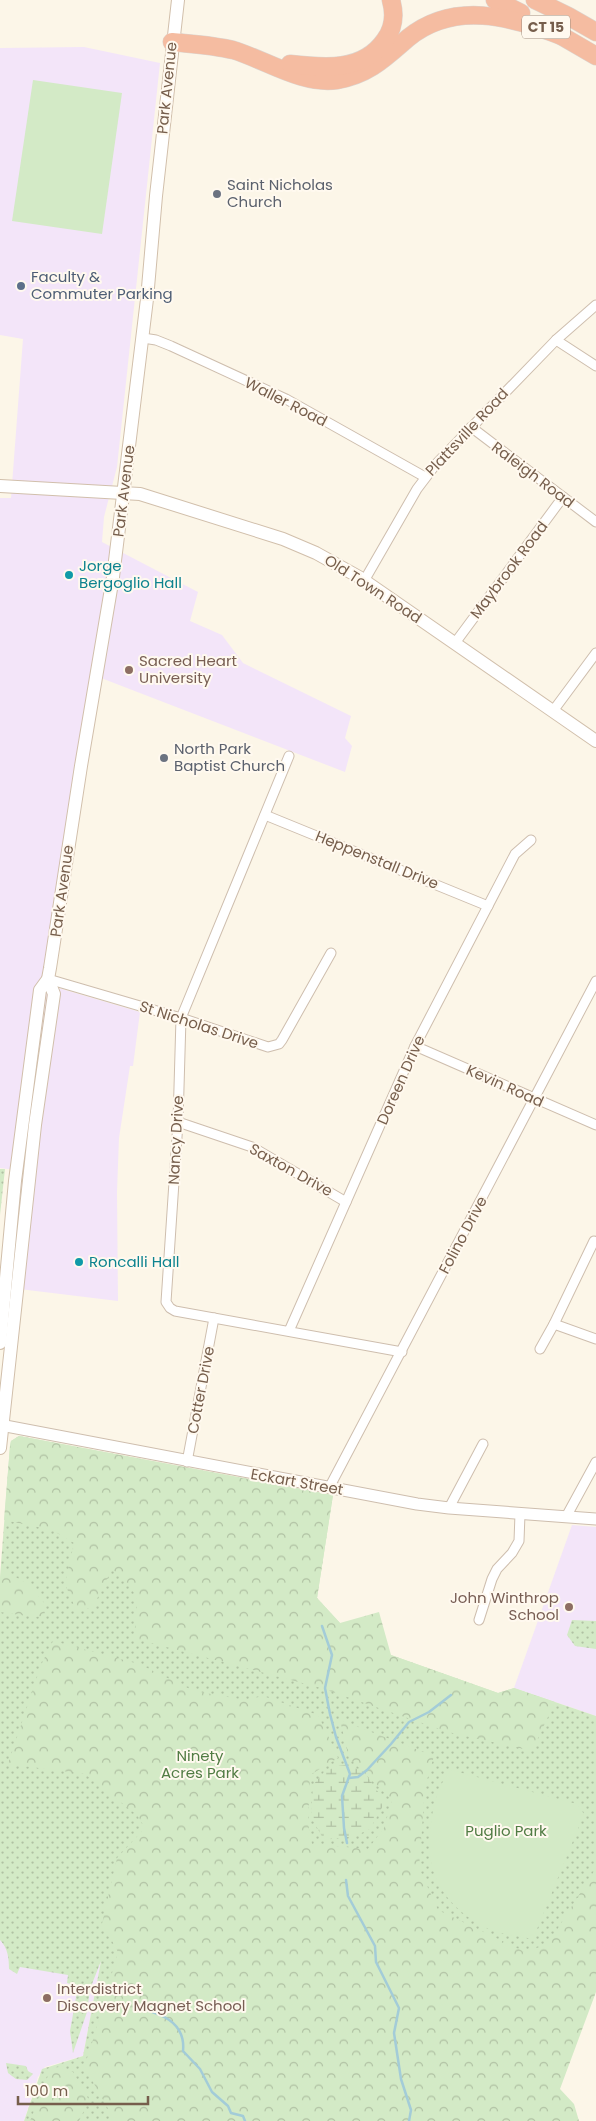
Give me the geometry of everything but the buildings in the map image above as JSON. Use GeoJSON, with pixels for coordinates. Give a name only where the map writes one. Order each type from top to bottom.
{"type":"FeatureCollection","features":[{"type":"Feature","properties":{"kind":"highway"},"geometry":{"type":"LineString","coordinates":[[266,62],[329,67],[358,62],[374,53],[388,37],[394,16],[392,0]]}},
{"type":"Feature","properties":{"kind":"highway","name":"CT 15"},"geometry":{"type":"LineString","coordinates":[[495,0],[596,56]]}},
{"type":"Feature","properties":{"kind":"highway","name":"CT 15"},"geometry":{"type":"LineString","coordinates":[[535,0],[596,32]]}},
{"type":"Feature","properties":{"kind":"highway"},"geometry":{"type":"LineString","coordinates":[[172,42],[231,50],[299,76],[312,79],[336,80],[360,74],[384,60],[409,37],[434,22],[448,17],[477,13],[499,15],[562,36]]}},
{"type":"Feature","properties":{"kind":"main road","name":"Park Avenue"},"geometry":{"type":"LineString","coordinates":[[0,1343],[15,1181],[40,990],[48,979],[81,766],[104,636],[124,493],[143,338],[172,42],[178,0]]}},
{"type":"Feature","properties":{"kind":"main road","name":"Old Town Road"},"geometry":{"type":"LineString","coordinates":[[0,486],[140,494],[283,539],[331,561],[364,581],[596,741]]}},
{"type":"Feature","properties":{"kind":"main road","name":"Park Avenue"},"geometry":{"type":"LineString","coordinates":[[0,1448],[29,1178],[54,994],[48,979]]}},
{"type":"Feature","properties":{"kind":"main road"},"geometry":{"type":"LineString","coordinates":[[15,1181],[29,1178]]}},
{"type":"Feature","properties":{"kind":"street","name":"Plattsville Road"},"geometry":{"type":"LineString","coordinates":[[364,581],[425,477],[556,340],[596,305]]}},
{"type":"Feature","properties":{"kind":"street","name":"Waller Road"},"geometry":{"type":"LineString","coordinates":[[143,338],[156,340],[171,346],[286,399],[425,477]]}},
{"type":"Feature","properties":{"kind":"street"},"geometry":{"type":"LineString","coordinates":[[556,340],[596,366]]}},
{"type":"Feature","properties":{"kind":"street","name":"Raleigh Road"},"geometry":{"type":"LineString","coordinates":[[471,427],[596,522]]}},
{"type":"Feature","properties":{"kind":"street","name":"Maybrook Road"},"geometry":{"type":"LineString","coordinates":[[454,643],[563,497]]}},
{"type":"Feature","properties":{"kind":"street"},"geometry":{"type":"LineString","coordinates":[[553,711],[596,653]]}},
{"type":"Feature","properties":{"kind":"street","name":"Nancy Drive"},"geometry":{"type":"LineString","coordinates":[[289,756],[187,998],[181,1018],[178,1122],[166,1302],[175,1311],[402,1352]]}},
{"type":"Feature","properties":{"kind":"street","name":"Heppenstall Drive"},"geometry":{"type":"LineString","coordinates":[[265,815],[488,906]]}},
{"type":"Feature","properties":{"kind":"street","name":"Doreen Drive"},"geometry":{"type":"LineString","coordinates":[[289,1331],[415,1046],[515,854],[531,840]]}},
{"type":"Feature","properties":{"kind":"street","name":"St Nicholas Drive"},"geometry":{"type":"LineString","coordinates":[[48,979],[181,1018],[268,1047],[279,1044],[331,953]]}},
{"type":"Feature","properties":{"kind":"street","name":"Folino Drive"},"geometry":{"type":"LineString","coordinates":[[329,1488],[596,981]]}},
{"type":"Feature","properties":{"kind":"street","name":"Kevin Road"},"geometry":{"type":"LineString","coordinates":[[415,1046],[596,1125]]}},
{"type":"Feature","properties":{"kind":"street","name":"Saxton Drive"},"geometry":{"type":"LineString","coordinates":[[178,1122],[252,1147],[346,1202]]}},
{"type":"Feature","properties":{"kind":"street"},"geometry":{"type":"LineString","coordinates":[[540,1349],[594,1241]]}},
{"type":"Feature","properties":{"kind":"street","name":"Cotter Drive"},"geometry":{"type":"LineString","coordinates":[[187,1462],[214,1318]]}},
{"type":"Feature","properties":{"kind":"street"},"geometry":{"type":"LineString","coordinates":[[554,1324],[596,1339]]}},
{"type":"Feature","properties":{"kind":"street","name":"Eckart Street"},"geometry":{"type":"LineString","coordinates":[[1,1425],[187,1462],[450,1508],[596,1519]]}},
{"type":"Feature","properties":{"kind":"street"},"geometry":{"type":"LineString","coordinates":[[450,1508],[483,1444]]}},
{"type":"Feature","properties":{"kind":"street"},"geometry":{"type":"LineString","coordinates":[[566,1517],[596,1462]]}},
{"type":"Feature","properties":{"kind":"street"},"geometry":{"type":"LineString","coordinates":[[480,1620],[492,1578],[497,1569],[512,1553],[519,1540],[520,1514]]}},
{"type":"Feature","properties":{"kind":"shaded area","name":"Sacred Heart University"},"geometry":{"type":"Polygon","coordinates":[[[84,47],[160,63],[117,467],[104,517],[102,542],[198,592],[190,621],[222,635],[243,663],[351,716],[345,738],[352,746],[345,772],[101,678],[48,985],[140,1012],[133,1066],[130,1066],[119,1138],[117,1192],[118,1301],[11,1288],[19,1185],[24,1171],[0,1168],[0,498],[11,498],[23,339],[0,335],[0,48],[84,47]]]}},
{"type":"Feature","properties":{"kind":"shaded area","name":"John Winthrop School"},"geometry":{"type":"Polygon","coordinates":[[[572,1525],[596,1527],[596,1716],[514,1688],[572,1525]]]}},
{"type":"Feature","properties":{"kind":"shaded area","name":"Interdistrict Discovery Magnet School"},"geometry":{"type":"Polygon","coordinates":[[[0,1908],[105,1940],[83,2056],[45,2067],[38,2077],[24,2121],[0,2121],[0,1908]]]}},
{"type":"Feature","properties":{"kind":"green space"},"geometry":{"type":"Polygon","coordinates":[[[33,80],[122,93],[102,234],[12,221],[33,80]]]}},
{"type":"Feature","properties":{"kind":"green space"},"geometry":{"type":"Polygon","coordinates":[[[0,1169],[5,1169],[0,1215],[0,1169]]]}},
{"type":"Feature","properties":{"kind":"green space","name":"Ninety Acres Park"},"geometry":{"type":"Polygon","coordinates":[[[19,1436],[333,1495],[317,1598],[340,1623],[391,1655],[498,1693],[514,1688],[596,1716],[596,1950],[543,2114],[552,2121],[24,2121],[42,2069],[83,2056],[101,1961],[90,1989],[87,2012],[73,2053],[70,2031],[78,1986],[67,1983],[68,1975],[20,1967],[17,1974],[9,1969],[6,1950],[0,1940],[0,1577],[10,1446],[11,1441],[19,1436]]]}},
{"type":"Feature","properties":{"kind":"green space"},"geometry":{"type":"Polygon","coordinates":[[[19,1436],[333,1495],[317,1598],[340,1623],[379,1612],[391,1655],[498,1693],[514,1688],[555,1702],[532,1751],[448,1732],[321,1688],[136,1639],[136,1598],[128,1584],[112,1569],[93,1607],[77,1612],[65,1584],[74,1543],[52,1530],[4,1520],[10,1446],[11,1441],[19,1436]]]}},
{"type":"Feature","properties":{"kind":"green space"},"geometry":{"type":"Polygon","coordinates":[[[1,1569],[28,1584],[46,1605],[44,1616],[34,1617],[0,1612],[1,1569]]]}},
{"type":"Feature","properties":{"kind":"green space"},"geometry":{"type":"Polygon","coordinates":[[[572,1620],[596,1621],[596,1649],[575,1646],[567,1635],[572,1620]]]}},
{"type":"Feature","properties":{"kind":"green space"},"geometry":{"type":"Polygon","coordinates":[[[53,1641],[139,1664],[194,1691],[245,1700],[263,1696],[318,1715],[338,1758],[310,1775],[308,1824],[312,1844],[368,1849],[384,1828],[392,1800],[349,1758],[340,1720],[434,1756],[425,1787],[419,1868],[438,1910],[525,1952],[548,1944],[596,1868],[596,1992],[560,2089],[574,2104],[579,2121],[111,2121],[111,2114],[84,2066],[118,1952],[111,1939],[101,1928],[117,1858],[145,1828],[137,1815],[85,1774],[8,1764],[41,1665],[53,1641]]]}},
{"type":"Feature","properties":{"kind":"green space"},"geometry":{"type":"Polygon","coordinates":[[[351,1764],[367,1776],[385,1802],[370,1829],[355,1836],[324,1840],[311,1817],[313,1785],[324,1772],[337,1766],[351,1764]]]}},
{"type":"Feature","properties":{"kind":"green space","name":"Puglio Park"},"geometry":{"type":"Polygon","coordinates":[[[451,1770],[577,1804],[584,1814],[533,1939],[502,1933],[484,1927],[457,1908],[439,1884],[433,1870],[429,1840],[433,1808],[437,1795],[442,1782],[451,1770]]]}},
{"type":"Feature","properties":{"kind":"green space"},"geometry":{"type":"Polygon","coordinates":[[[6,2063],[26,2066],[28,2071],[33,2074],[27,2080],[16,2079],[8,2073],[6,2063]]]}},
{"type":"Feature","properties":{"kind":"green space"},"geometry":{"type":"Polygon","coordinates":[[[59,2067],[73,2072],[89,2100],[79,2121],[30,2121],[51,2068],[59,2067]]]}},
{"type":"Feature","properties":{"kind":"waterway"},"geometry":{"type":"LineString","coordinates":[[322,1626],[332,1655],[325,1688],[336,1737],[350,1774],[342,1796],[347,1843]]}},
{"type":"Feature","properties":{"kind":"waterway"},"geometry":{"type":"LineString","coordinates":[[349,1778],[358,1777],[367,1770],[409,1722],[429,1712],[451,1695]]}},
{"type":"Feature","properties":{"kind":"waterway"},"geometry":{"type":"LineString","coordinates":[[346,1880],[348,1896],[375,1946],[376,1962],[399,2008],[394,2033],[401,2079],[411,2110],[409,2121]]}},
{"type":"Feature","properties":{"kind":"waterway"},"geometry":{"type":"LineString","coordinates":[[136,2007],[162,2016],[176,2025],[183,2041],[183,2051],[200,2069],[212,2092],[228,2106],[231,2113],[243,2116],[245,2121]]}},
{"type":"Feature","properties":{"kind":"place","name":"Saint Nicholas Church"},"geometry":{"type":"Point","coordinates":[217,194]}},
{"type":"Feature","properties":{"kind":"place","name":"Faculty & Commuter Parking"},"geometry":{"type":"Point","coordinates":[21,286]}},
{"type":"Feature","properties":{"kind":"place","name":"Jorge Bergoglio Hall"},"geometry":{"type":"Point","coordinates":[69,575]}},
{"type":"Feature","properties":{"kind":"place","name":"Sacred Heart University"},"geometry":{"type":"Point","coordinates":[129,670]}},
{"type":"Feature","properties":{"kind":"place","name":"North Park Baptist Church"},"geometry":{"type":"Point","coordinates":[164,758]}},
{"type":"Feature","properties":{"kind":"place","name":"Roncalli Hall"},"geometry":{"type":"Point","coordinates":[79,1262]}},
{"type":"Feature","properties":{"kind":"place","name":"John Winthrop School"},"geometry":{"type":"Point","coordinates":[569,1607]}},
{"type":"Feature","properties":{"kind":"place","name":"Interdistrict Discovery Magnet School"},"geometry":{"type":"Point","coordinates":[47,1998]}}]}
